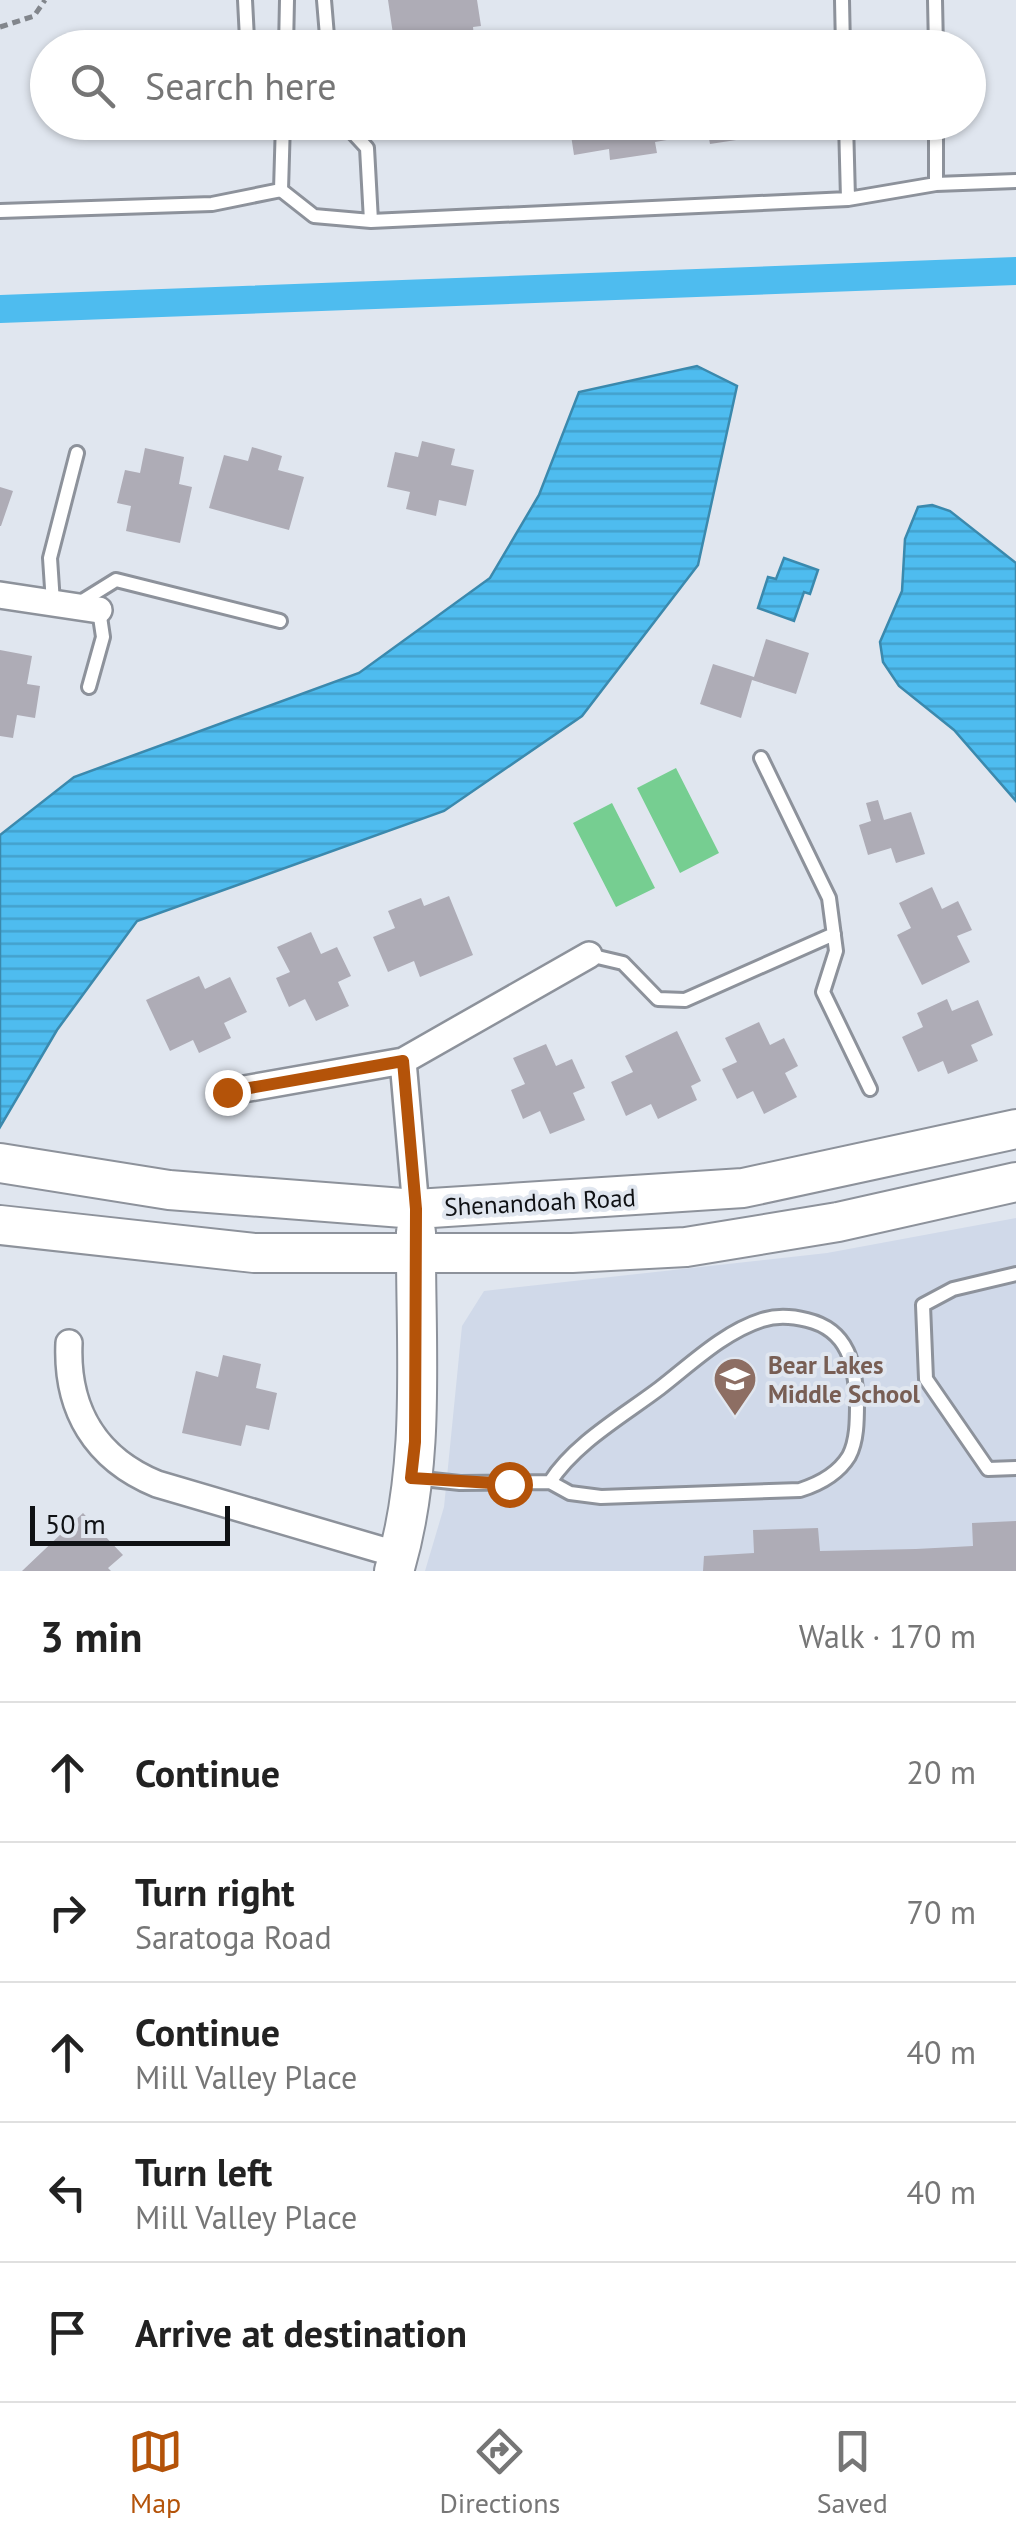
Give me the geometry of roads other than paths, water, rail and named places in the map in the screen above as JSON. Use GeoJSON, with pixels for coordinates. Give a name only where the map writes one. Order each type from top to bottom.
{"type":"FeatureCollection","features":[{"type":"Feature","properties":{"kind":"street"},"geometry":{"type":"LineString","coordinates":[[0,595],[75,606]]}},
{"type":"Feature","properties":{"kind":"street"},"geometry":{"type":"LineString","coordinates":[[227,1092],[403,1061],[589,956]]}},
{"type":"Feature","properties":{"kind":"street"},"geometry":{"type":"LineString","coordinates":[[68,1344],[70,1384],[80,1412],[92,1436],[120,1466],[157,1484],[396,1563],[415,1442],[416,1209],[403,1061]]}},
{"type":"Feature","properties":{"kind":"street","name":"Shenandoah Road"},"geometry":{"type":"LineString","coordinates":[[0,1163],[169,1190],[416,1209],[743,1188],[1016,1129]]}},
{"type":"Feature","properties":{"kind":"street","name":"Shenandoah Road"},"geometry":{"type":"LineString","coordinates":[[0,1225],[254,1253],[416,1255],[686,1247],[838,1222],[1016,1182]]}},
{"type":"Feature","properties":{"kind":"lane"},"geometry":{"type":"LineString","coordinates":[[245,0],[247,30]]}},
{"type":"Feature","properties":{"kind":"lane"},"geometry":{"type":"LineString","coordinates":[[286,0],[286,30]]}},
{"type":"Feature","properties":{"kind":"lane"},"geometry":{"type":"LineString","coordinates":[[324,0],[326,30]]}},
{"type":"Feature","properties":{"kind":"lane"},"geometry":{"type":"LineString","coordinates":[[842,0],[843,30]]}},
{"type":"Feature","properties":{"kind":"lane"},"geometry":{"type":"LineString","coordinates":[[936,0],[936,30]]}},
{"type":"Feature","properties":{"kind":"lane"},"geometry":{"type":"LineString","coordinates":[[281,190],[282,140]]}},
{"type":"Feature","properties":{"kind":"lane"},"geometry":{"type":"LineString","coordinates":[[360,140],[367,148],[371,221]]}},
{"type":"Feature","properties":{"kind":"lane"},"geometry":{"type":"LineString","coordinates":[[846,140],[848,199]]}},
{"type":"Feature","properties":{"kind":"lane"},"geometry":{"type":"LineString","coordinates":[[936,140],[936,184]]}},
{"type":"Feature","properties":{"kind":"lane"},"geometry":{"type":"LineString","coordinates":[[0,211],[212,204],[281,190],[314,216],[371,221],[848,199],[936,184],[1016,182]]}},
{"type":"Feature","properties":{"kind":"lane"},"geometry":{"type":"LineString","coordinates":[[77,452],[50,558],[75,606],[103,636],[88,687]]}},
{"type":"Feature","properties":{"kind":"lane"},"geometry":{"type":"LineString","coordinates":[[75,606],[116,580],[280,620]]}},
{"type":"Feature","properties":{"kind":"lane"},"geometry":{"type":"LineString","coordinates":[[762,758],[829,898],[836,951],[823,992],[870,1089]]}},
{"type":"Feature","properties":{"kind":"lane"},"geometry":{"type":"LineString","coordinates":[[589,956],[623,963],[658,999],[685,1000],[834,934]]}},
{"type":"Feature","properties":{"kind":"lane"},"geometry":{"type":"LineString","coordinates":[[1016,1274],[953,1289],[923,1305],[926,1379],[988,1469],[1016,1468]]}},
{"type":"Feature","properties":{"kind":"lane"},"geometry":{"type":"LineString","coordinates":[[411,1478],[474,1484],[550,1482],[570,1493],[601,1497],[785,1493],[814,1486],[840,1467],[854,1444],[856,1384],[850,1355],[837,1334],[804,1318],[775,1317],[741,1328],[589,1442],[550,1482]]}},
{"type":"Feature","properties":{"kind":"water"},"geometry":{"type":"Polygon","coordinates":[[[697,366],[737,386],[698,565],[582,716],[444,811],[137,921],[57,1030],[0,1127],[0,835],[74,777],[359,673],[490,578],[539,495],[579,392],[697,366]]]}},
{"type":"Feature","properties":{"kind":"water"},"geometry":{"type":"Polygon","coordinates":[[[932,505],[950,511],[1016,563],[1016,801],[954,730],[899,686],[883,662],[880,642],[902,591],[905,539],[918,507],[932,505]]]}},
{"type":"Feature","properties":{"kind":"water"},"geometry":{"type":"Polygon","coordinates":[[[784,558],[818,570],[810,594],[804,592],[794,621],[758,608],[768,577],[776,579],[784,558]]]}},
{"type":"Feature","properties":{"kind":"waterway"},"geometry":{"type":"LineString","coordinates":[[0,309],[1016,271]]}},
{"type":"Feature","properties":{"kind":"place","name":"Bear Lakes Middle School"},"geometry":{"type":"Point","coordinates":[735,1417]}}]}
